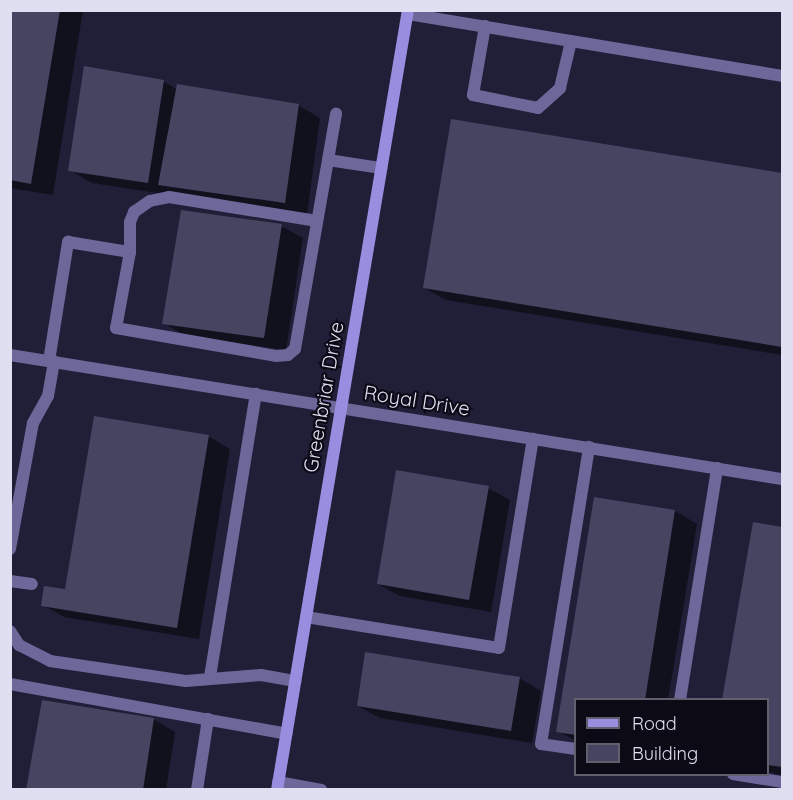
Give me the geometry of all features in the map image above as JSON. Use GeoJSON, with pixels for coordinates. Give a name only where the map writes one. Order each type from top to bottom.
{"type":"FeatureCollection","features":[{"type":"Feature","properties":{"kind":"street"},"geometry":{"type":"LineString","coordinates":[[408,12],[783,76]]}},
{"type":"Feature","properties":{"kind":"street","name":"Greenbriar Drive"},"geometry":{"type":"LineString","coordinates":[[278,786],[408,12]]}},
{"type":"Feature","properties":{"kind":"street"},"geometry":{"type":"LineString","coordinates":[[485,26],[472,95],[538,108],[560,88],[571,41]]}},
{"type":"Feature","properties":{"kind":"street"},"geometry":{"type":"LineString","coordinates":[[317,221],[169,197],[150,201],[134,212],[130,222],[130,252],[116,328],[276,356],[288,355],[295,349],[336,114]]}},
{"type":"Feature","properties":{"kind":"street"},"geometry":{"type":"LineString","coordinates":[[328,160],[381,168]]}},
{"type":"Feature","properties":{"kind":"street"},"geometry":{"type":"LineString","coordinates":[[10,549],[33,423],[48,396],[68,242],[130,252]]}},
{"type":"Feature","properties":{"kind":"street","name":"Royal Drive"},"geometry":{"type":"LineString","coordinates":[[10,355],[783,479]]}},
{"type":"Feature","properties":{"kind":"street"},"geometry":{"type":"LineString","coordinates":[[210,677],[256,394]]}},
{"type":"Feature","properties":{"kind":"street"},"geometry":{"type":"LineString","coordinates":[[306,618],[499,648],[533,438]]}},
{"type":"Feature","properties":{"kind":"street"},"geometry":{"type":"LineString","coordinates":[[574,749],[541,744],[589,447]]}},
{"type":"Feature","properties":{"kind":"street"},"geometry":{"type":"LineString","coordinates":[[680,698],[717,468]]}},
{"type":"Feature","properties":{"kind":"street"},"geometry":{"type":"LineString","coordinates":[[10,581],[32,584]]}},
{"type":"Feature","properties":{"kind":"street"},"geometry":{"type":"LineString","coordinates":[[10,631],[19,645],[50,660],[186,681],[210,677],[261,675],[295,681]]}},
{"type":"Feature","properties":{"kind":"street"},"geometry":{"type":"LineString","coordinates":[[10,684],[286,734]]}},
{"type":"Feature","properties":{"kind":"street"},"geometry":{"type":"LineString","coordinates":[[197,789],[208,719]]}},
{"type":"Feature","properties":{"kind":"street"},"geometry":{"type":"LineString","coordinates":[[746,776],[783,782]]}},
{"type":"Feature","properties":{"kind":"street"},"geometry":{"type":"LineString","coordinates":[[278,786],[321,789]]}},
{"type":"Feature","properties":{"kind":"building"},"geometry":{"type":"Polygon","coordinates":[[[10,10],[60,10],[31,184],[10,180],[10,10]]]}},
{"type":"Feature","properties":{"kind":"building"},"geometry":{"type":"Polygon","coordinates":[[[84,66],[164,80],[148,183],[68,171],[84,66]]]}},
{"type":"Feature","properties":{"kind":"building"},"geometry":{"type":"Polygon","coordinates":[[[177,84],[299,104],[285,203],[158,185],[177,84]]]}},
{"type":"Feature","properties":{"kind":"building"},"geometry":{"type":"Polygon","coordinates":[[[451,119],[782,173],[782,347],[423,288],[451,119]]]}},
{"type":"Feature","properties":{"kind":"building"},"geometry":{"type":"Polygon","coordinates":[[[181,210],[282,224],[264,338],[162,324],[181,210]]]}},
{"type":"Feature","properties":{"kind":"building"},"geometry":{"type":"Polygon","coordinates":[[[94,416],[209,435],[177,628],[41,606],[44,586],[65,589],[94,416]]]}},
{"type":"Feature","properties":{"kind":"building"},"geometry":{"type":"Polygon","coordinates":[[[396,470],[489,486],[469,600],[377,584],[396,470]]]}},
{"type":"Feature","properties":{"kind":"building"},"geometry":{"type":"Polygon","coordinates":[[[594,497],[675,510],[645,698],[574,698],[574,735],[556,732],[594,497]]]}},
{"type":"Feature","properties":{"kind":"building"},"geometry":{"type":"Polygon","coordinates":[[[753,522],[782,527],[782,767],[769,765],[769,698],[722,698],[753,522]]]}},
{"type":"Feature","properties":{"kind":"building"},"geometry":{"type":"Polygon","coordinates":[[[365,652],[520,677],[511,731],[357,706],[365,652]]]}},
{"type":"Feature","properties":{"kind":"building"},"geometry":{"type":"Polygon","coordinates":[[[42,700],[154,718],[143,790],[26,790],[42,700]]]}}]}
